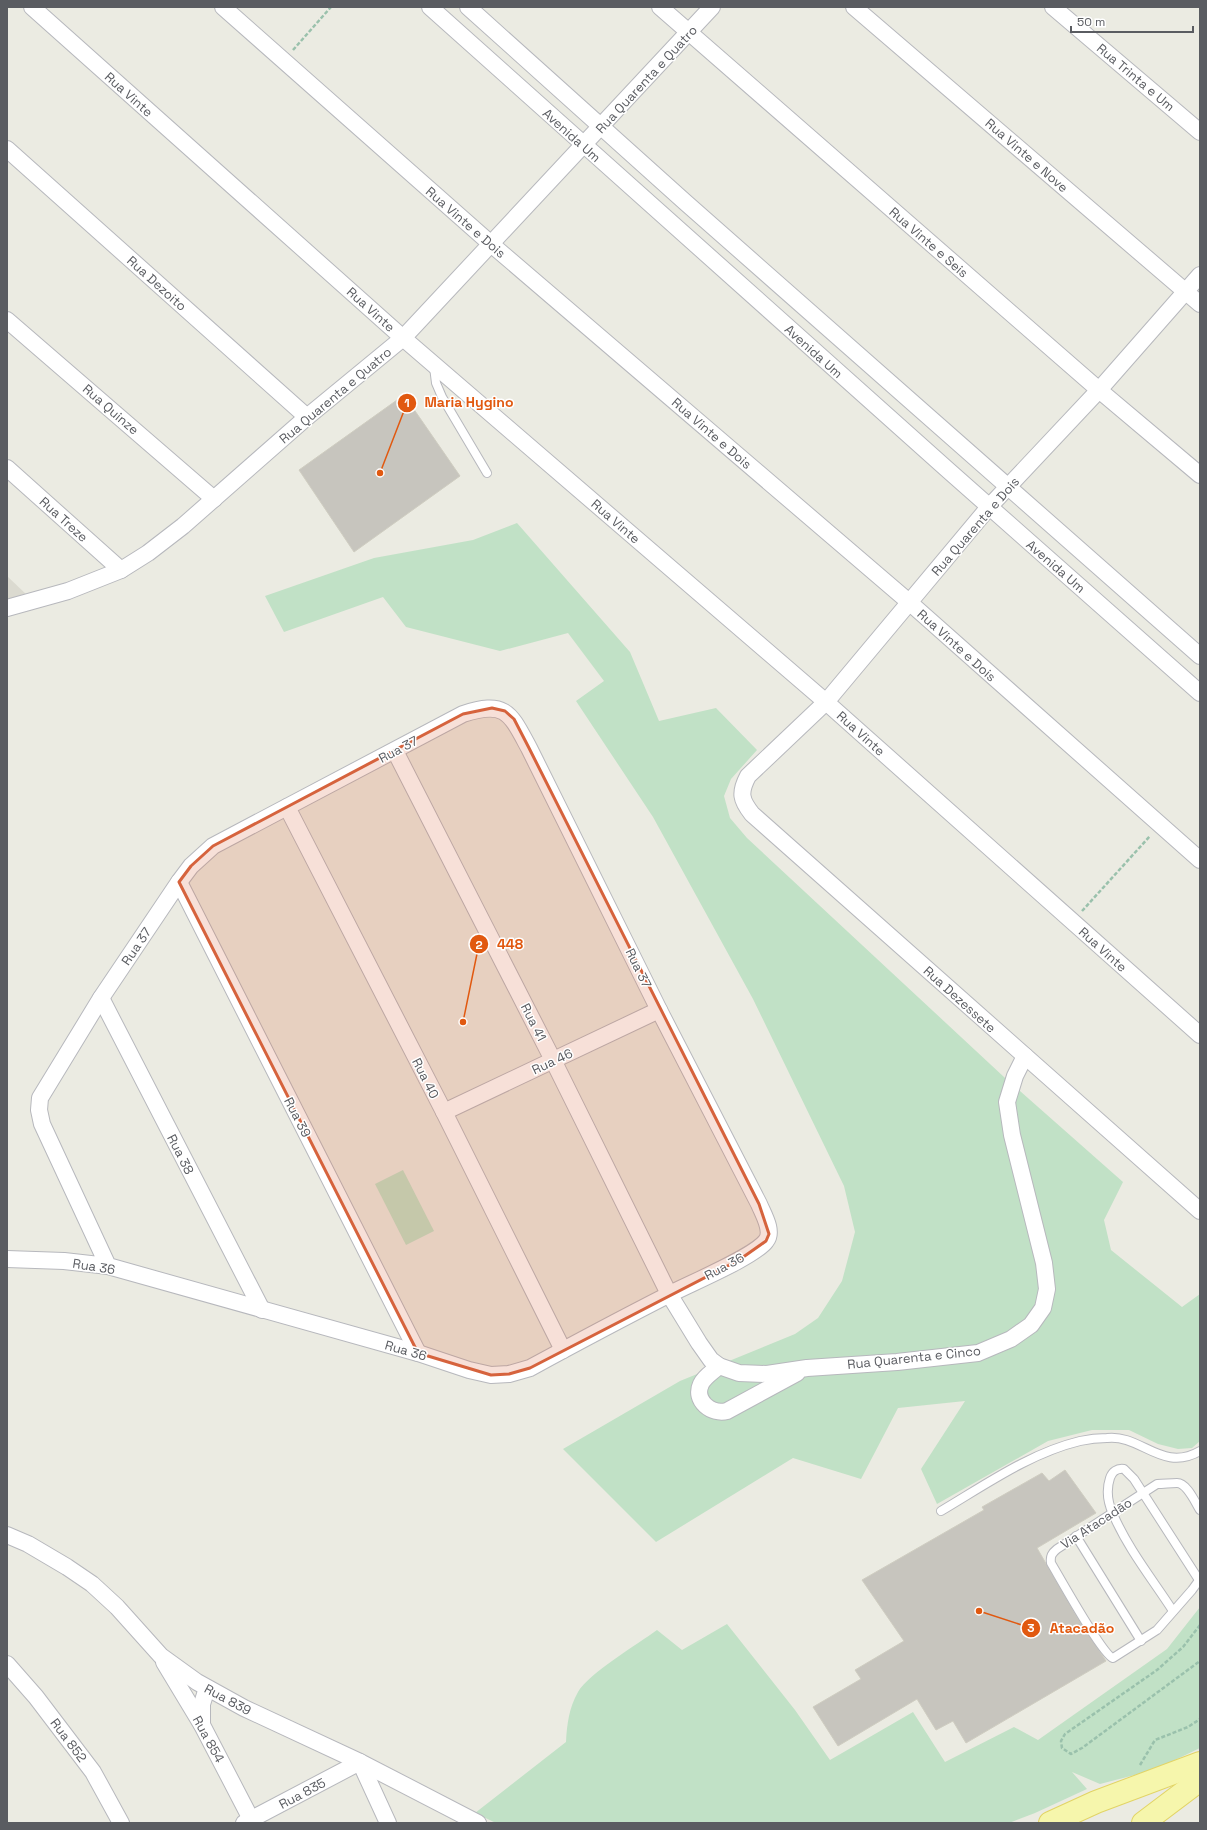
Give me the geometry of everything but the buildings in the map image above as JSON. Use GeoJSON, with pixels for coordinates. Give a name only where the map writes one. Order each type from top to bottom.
{"type":"FeatureCollection","features":[{"type":"Feature","properties":{"kind":"main road"},"geometry":{"type":"LineString","coordinates":[[1050,1823],[1096,1802],[1200,1763]]}},
{"type":"Feature","properties":{"kind":"main road"},"geometry":{"type":"LineString","coordinates":[[1143,1823],[1200,1780]]}},
{"type":"Feature","properties":{"kind":"street","name":"Rua Vinte"},"geometry":{"type":"LineString","coordinates":[[32,7],[403,338],[826,702],[1200,1035]]}},
{"type":"Feature","properties":{"kind":"street","name":"Rua Vinte e Dois"},"geometry":{"type":"LineString","coordinates":[[223,7],[491,244],[909,602],[1200,860]]}},
{"type":"Feature","properties":{"kind":"street","name":"Avenida Um"},"geometry":{"type":"LineString","coordinates":[[430,7],[989,507],[1200,693]]}},
{"type":"Feature","properties":{"kind":"street","name":"Avenida Um"},"geometry":{"type":"LineString","coordinates":[[468,7],[1200,656]]}},
{"type":"Feature","properties":{"kind":"street","name":"Rua Vinte e Seis"},"geometry":{"type":"LineString","coordinates":[[660,7],[1099,390],[1200,475]]}},
{"type":"Feature","properties":{"kind":"street","name":"Rua Quarenta e Quatro"},"geometry":{"type":"LineString","coordinates":[[7,608],[68,591],[121,570],[148,553],[214,499],[307,417],[403,338],[712,7]]}},
{"type":"Feature","properties":{"kind":"street","name":"Rua Vinte e Nove"},"geometry":{"type":"LineString","coordinates":[[854,7],[1200,304]]}},
{"type":"Feature","properties":{"kind":"street","name":"Rua Trinta e Um"},"geometry":{"type":"LineString","coordinates":[[1053,7],[1200,132]]}},
{"type":"Feature","properties":{"kind":"street","name":"Rua Dezoito"},"geometry":{"type":"LineString","coordinates":[[7,149],[307,417]]}},
{"type":"Feature","properties":{"kind":"street","name":"Rua Quarenta e Dois"},"geometry":{"type":"LineString","coordinates":[[748,776],[826,702],[989,507],[1099,390],[1200,275]]}},
{"type":"Feature","properties":{"kind":"street","name":"Rua Quinze"},"geometry":{"type":"LineString","coordinates":[[7,320],[214,499]]}},
{"type":"Feature","properties":{"kind":"street","name":"Rua Treze"},"geometry":{"type":"LineString","coordinates":[[7,468],[121,570]]}},
{"type":"Feature","properties":{"kind":"street","name":"Rua 37"},"geometry":{"type":"LineString","coordinates":[[108,1266],[42,1124],[39,1110],[40,1098],[101,998],[178,882],[191,866],[213,846],[464,714],[480,709],[492,708],[505,711],[514,720],[659,1010],[759,1204],[769,1228]]}},
{"type":"Feature","properties":{"kind":"street","name":"Rua 41"},"geometry":{"type":"LineString","coordinates":[[395,751],[553,1060],[669,1294]]}},
{"type":"Feature","properties":{"kind":"street","name":"Rua Dezessete"},"geometry":{"type":"LineString","coordinates":[[748,776],[744,784],[742,795],[745,804],[752,814],[1200,1211]]}},
{"type":"Feature","properties":{"kind":"street","name":"Rua 40"},"geometry":{"type":"LineString","coordinates":[[287,807],[444,1112],[563,1350]]}},
{"type":"Feature","properties":{"kind":"street","name":"Rua 39"},"geometry":{"type":"LineString","coordinates":[[178,882],[418,1353]]}},
{"type":"Feature","properties":{"kind":"street","name":"Rua 38"},"geometry":{"type":"LineString","coordinates":[[101,998],[262,1310]]}},
{"type":"Feature","properties":{"kind":"street","name":"Rua 46"},"geometry":{"type":"LineString","coordinates":[[444,1112],[659,1010]]}},
{"type":"Feature","properties":{"kind":"street","name":"Rua Quarenta e Cinco"},"geometry":{"type":"LineString","coordinates":[[669,1294],[711,1360],[719,1366],[739,1373],[767,1374],[807,1368],[897,1362],[978,1353],[1011,1339],[1030,1325],[1043,1308],[1047,1289],[1044,1263],[1012,1136],[1007,1102],[1015,1076],[1024,1056]]}},
{"type":"Feature","properties":{"kind":"street","name":"Rua 36"},"geometry":{"type":"LineString","coordinates":[[7,1259],[64,1261],[108,1266],[418,1353],[469,1370],[491,1375],[510,1374],[530,1368],[669,1294],[739,1260],[766,1241],[769,1234],[769,1228]]}},
{"type":"Feature","properties":{"kind":"street"},"geometry":{"type":"LineString","coordinates":[[719,1366],[706,1377],[700,1386],[700,1396],[704,1405],[711,1411],[720,1413],[727,1411],[807,1368]]}},
{"type":"Feature","properties":{"kind":"street","name":"Rua 839"},"geometry":{"type":"LineString","coordinates":[[7,1535],[28,1544],[92,1584],[117,1607],[161,1656],[207,1688],[244,1708],[360,1762],[478,1823]]}},
{"type":"Feature","properties":{"kind":"street","name":"Rua 854"},"geometry":{"type":"LineString","coordinates":[[161,1656],[202,1725],[250,1822]]}},
{"type":"Feature","properties":{"kind":"street","name":"Rua 852"},"geometry":{"type":"LineString","coordinates":[[7,1664],[36,1697],[93,1772],[121,1823]]}},
{"type":"Feature","properties":{"kind":"street"},"geometry":{"type":"LineString","coordinates":[[202,1725],[202,1704],[207,1688]]}},
{"type":"Feature","properties":{"kind":"street"},"geometry":{"type":"LineString","coordinates":[[360,1762],[388,1823]]}},
{"type":"Feature","properties":{"kind":"street","name":"Rua 835"},"geometry":{"type":"LineString","coordinates":[[250,1822],[360,1762]]}},
{"type":"Feature","properties":{"kind":"lane"},"geometry":{"type":"LineString","coordinates":[[433,363],[436,383],[442,397],[487,473]]}},
{"type":"Feature","properties":{"kind":"lane"},"geometry":{"type":"LineString","coordinates":[[941,1511],[1016,1467],[1056,1449],[1081,1441],[1110,1437],[1128,1441],[1157,1454],[1176,1458],[1190,1457],[1200,1451]]}},
{"type":"Feature","properties":{"kind":"lane"},"geometry":{"type":"LineString","coordinates":[[1174,1611],[1133,1550],[1112,1513],[1107,1491],[1111,1475],[1115,1471],[1120,1469],[1128,1472],[1200,1579]]}},
{"type":"Feature","properties":{"kind":"lane","name":"Via Atacadão"},"geometry":{"type":"LineString","coordinates":[[1200,1510],[1185,1488],[1179,1484],[1157,1484],[1054,1551],[1051,1558],[1051,1562],[1082,1614],[1107,1653],[1112,1658],[1115,1658],[1157,1630],[1200,1579]]}},
{"type":"Feature","properties":{"kind":"lane"},"geometry":{"type":"LineString","coordinates":[[1076,1536],[1141,1641]]}},
{"type":"Feature","properties":{"kind":"path"},"geometry":{"type":"LineString","coordinates":[[283,60],[331,7]]}},
{"type":"Feature","properties":{"kind":"path"},"geometry":{"type":"LineString","coordinates":[[1072,922],[1160,825]]}},
{"type":"Feature","properties":{"kind":"path"},"geometry":{"type":"LineString","coordinates":[[1200,1625],[1183,1647],[1157,1670],[1065,1734],[1061,1740],[1062,1748],[1071,1754],[1082,1748],[1200,1661]]}},
{"type":"Feature","properties":{"kind":"path"},"geometry":{"type":"LineString","coordinates":[[1136,1788],[1140,1765],[1156,1740],[1188,1727],[1200,1719]]}},
{"type":"Feature","properties":{"kind":"highlighted area"},"geometry":{"type":"Polygon","coordinates":[[[492,708],[505,711],[514,719],[759,1204],[769,1234],[766,1241],[739,1260],[530,1368],[509,1374],[491,1375],[418,1353],[179,882],[191,866],[213,846],[463,714],[492,708]]]}},
{"type":"Feature","properties":{"kind":"shaded area"},"geometry":{"type":"Polygon","coordinates":[[[7,576],[27,595],[7,600],[7,576]]]}},
{"type":"Feature","properties":{"kind":"green space"},"geometry":{"type":"Polygon","coordinates":[[[517,523],[630,652],[659,721],[716,708],[757,750],[731,779],[724,796],[730,818],[747,838],[1004,1077],[1123,1182],[1104,1220],[1111,1250],[1182,1307],[1200,1294],[1200,1441],[1192,1448],[1178,1449],[1158,1444],[1129,1430],[1092,1430],[1048,1441],[937,1504],[921,1469],[965,1401],[898,1408],[861,1479],[793,1458],[656,1542],[563,1449],[680,1381],[795,1334],[818,1318],[842,1281],[855,1232],[844,1186],[753,999],[653,817],[576,701],[604,681],[568,633],[500,651],[406,627],[383,597],[284,632],[265,596],[374,558],[473,540],[517,523]]]}},
{"type":"Feature","properties":{"kind":"green space"},"geometry":{"type":"Polygon","coordinates":[[[403,1170],[434,1231],[406,1245],[375,1184],[403,1170]]]}},
{"type":"Feature","properties":{"kind":"green space"},"geometry":{"type":"Polygon","coordinates":[[[1200,1607],[1200,1748],[1154,1770],[1100,1784],[1072,1772],[1087,1789],[1035,1813],[1009,1823],[496,1823],[475,1813],[566,1742],[571,1710],[578,1692],[584,1684],[614,1659],[657,1630],[682,1650],[727,1624],[795,1710],[830,1760],[913,1712],[945,1762],[1014,1727],[1038,1740],[1167,1649],[1200,1607]]]}},
{"type":"Feature","properties":{"kind":"place","name":"Maria Hygino"},"geometry":{"type":"Point","coordinates":[380,473]}},
{"type":"Feature","properties":{"kind":"place","name":"448"},"geometry":{"type":"Point","coordinates":[463,1022]}},
{"type":"Feature","properties":{"kind":"place","name":"Atacadão"},"geometry":{"type":"Point","coordinates":[979,1611]}}]}
